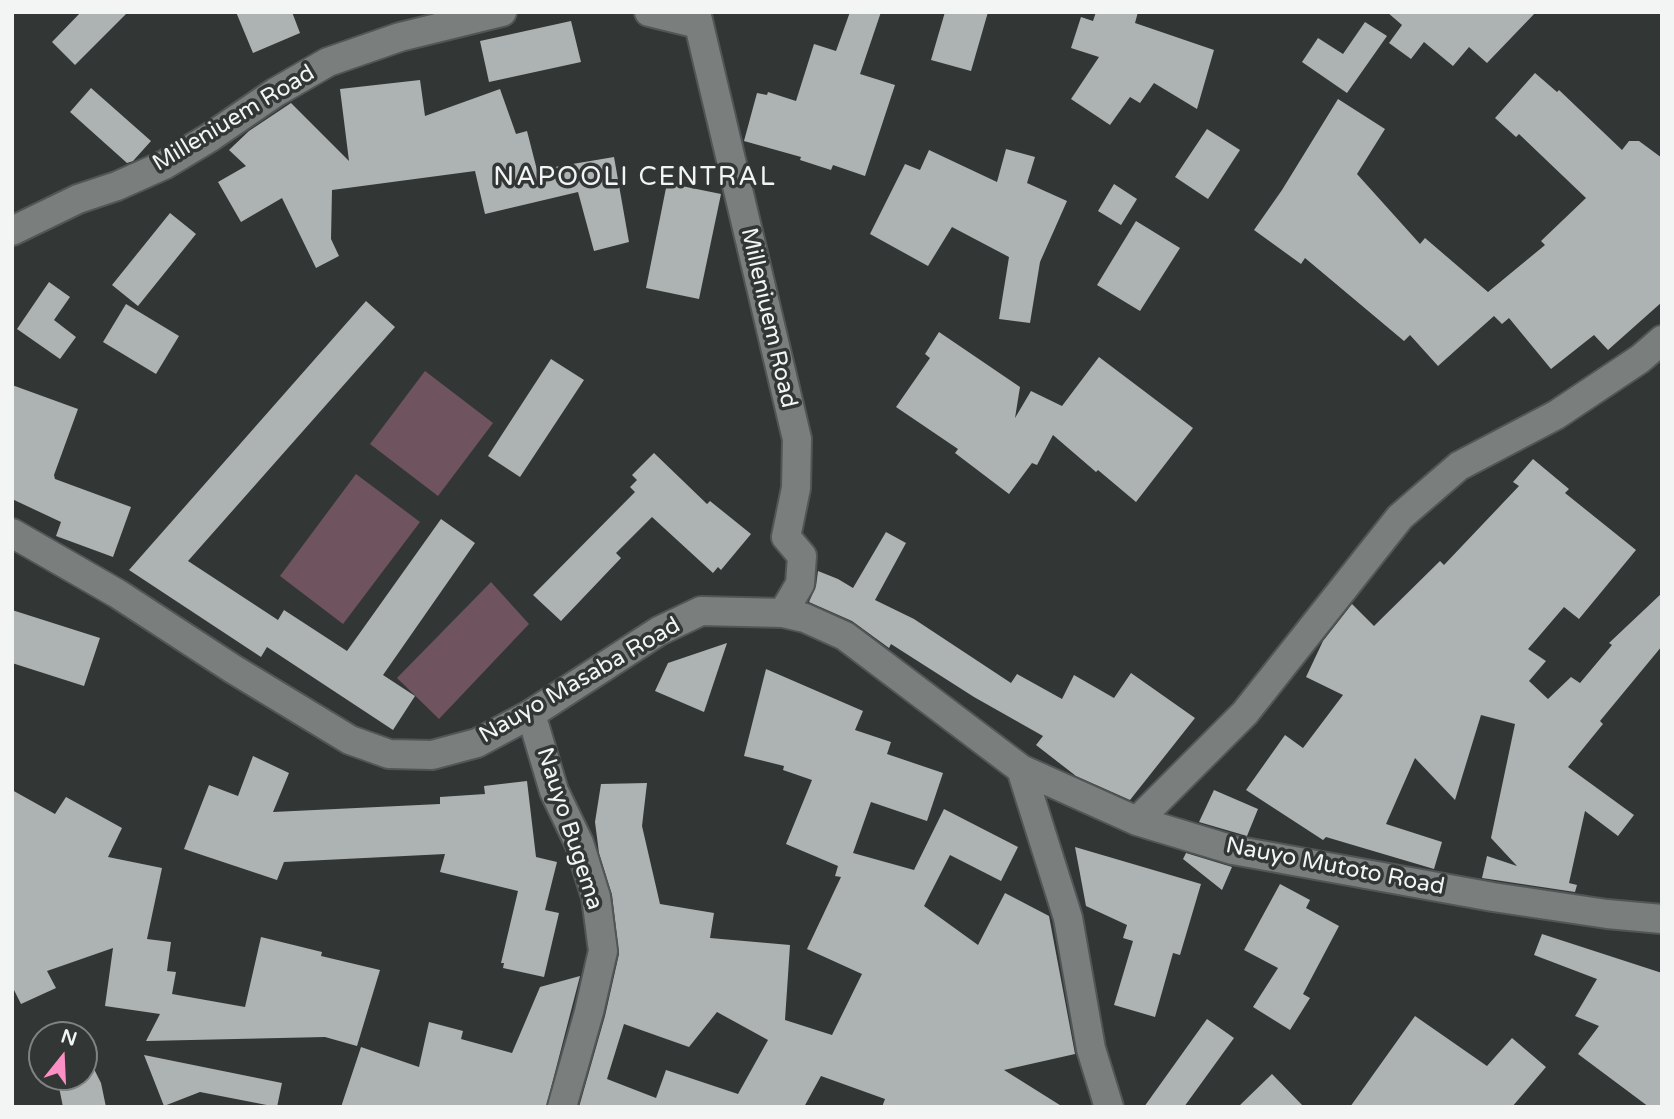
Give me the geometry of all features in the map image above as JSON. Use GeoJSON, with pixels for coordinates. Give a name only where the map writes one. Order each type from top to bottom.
{"type":"FeatureCollection","features":[{"type":"Feature","properties":{"kind":"street","name":"Milleniuem Road"},"geometry":{"type":"LineString","coordinates":[[12,231],[78,199],[117,186],[164,165],[276,92],[328,62],[400,37],[502,12]]}},
{"type":"Feature","properties":{"kind":"street","name":"Milleniuem Road"},"geometry":{"type":"LineString","coordinates":[[649,12],[697,18],[797,439],[796,488],[786,537],[802,556],[800,584],[783,613]]}},
{"type":"Feature","properties":{"kind":"street"},"geometry":{"type":"LineString","coordinates":[[1137,821],[1245,713],[1400,517],[1459,466],[1556,415],[1640,359],[1662,340]]}},
{"type":"Feature","properties":{"kind":"street","name":"Nauyo Masaba Road"},"geometry":{"type":"LineString","coordinates":[[12,533],[118,594],[233,669],[350,740],[388,754],[432,755],[477,743],[531,714],[659,631],[701,611],[783,613],[805,618],[845,636],[1021,769]]}},
{"type":"Feature","properties":{"kind":"street","name":"Nauyo Bugema"},"geometry":{"type":"LineString","coordinates":[[531,714],[554,791],[579,843],[596,897],[603,951],[562,1107]]}},
{"type":"Feature","properties":{"kind":"street"},"geometry":{"type":"LineString","coordinates":[[1021,769],[1068,918],[1091,1049],[1109,1107]]}},
{"type":"Feature","properties":{"kind":"street","name":"Nauyo Mutoto Road"},"geometry":{"type":"LineString","coordinates":[[1021,769],[1137,821],[1233,850],[1493,897],[1607,914],[1662,919]]}},
{"type":"Feature","properties":{"kind":"shaded area"},"geometry":{"type":"Polygon","coordinates":[[[425,371],[493,423],[438,496],[370,444],[425,371]]]}},
{"type":"Feature","properties":{"kind":"shaded area"},"geometry":{"type":"Polygon","coordinates":[[[356,474],[420,522],[343,624],[280,576],[356,474]]]}},
{"type":"Feature","properties":{"kind":"shaded area"},"geometry":{"type":"Polygon","coordinates":[[[491,582],[529,624],[439,719],[397,678],[491,582]]]}},
{"type":"Feature","properties":{"kind":"building"},"geometry":{"type":"Polygon","coordinates":[[[81,12],[128,12],[75,65],[52,42],[81,12]]]}},
{"type":"Feature","properties":{"kind":"building"},"geometry":{"type":"Polygon","coordinates":[[[236,12],[292,12],[300,33],[253,53],[236,12]]]}},
{"type":"Feature","properties":{"kind":"building"},"geometry":{"type":"Polygon","coordinates":[[[850,12],[881,12],[860,74],[895,85],[865,176],[833,165],[831,170],[800,160],[801,157],[744,141],[757,93],[767,95],[768,92],[796,101],[814,44],[836,51],[850,12]]]}},
{"type":"Feature","properties":{"kind":"building"},"geometry":{"type":"Polygon","coordinates":[[[945,12],[988,12],[971,71],[931,60],[945,12]]]}},
{"type":"Feature","properties":{"kind":"building"},"geometry":{"type":"Polygon","coordinates":[[[1096,12],[1138,12],[1135,23],[1214,50],[1197,109],[1154,83],[1140,103],[1130,97],[1110,125],[1071,99],[1099,57],[1071,48],[1081,17],[1093,21],[1096,12]]]}},
{"type":"Feature","properties":{"kind":"building"},"geometry":{"type":"Polygon","coordinates":[[[1387,12],[1536,12],[1487,63],[1469,47],[1453,66],[1424,42],[1411,59],[1389,43],[1402,25],[1387,12]]]}},
{"type":"Feature","properties":{"kind":"building"},"geometry":{"type":"Polygon","coordinates":[[[571,21],[581,62],[489,82],[480,41],[571,21]]]}},
{"type":"Feature","properties":{"kind":"building"},"geometry":{"type":"Polygon","coordinates":[[[1365,22],[1387,36],[1347,93],[1302,62],[1318,38],[1343,54],[1365,22]]]}},
{"type":"Feature","properties":{"kind":"building"},"geometry":{"type":"Polygon","coordinates":[[[1535,73],[1557,92],[1559,90],[1622,150],[1629,141],[1639,141],[1662,158],[1662,302],[1608,350],[1594,335],[1551,369],[1509,318],[1502,324],[1494,316],[1438,366],[1410,335],[1404,341],[1305,258],[1301,264],[1254,230],[1338,99],[1385,129],[1357,174],[1420,244],[1425,238],[1488,292],[1545,245],[1541,241],[1586,198],[1519,134],[1516,137],[1495,118],[1535,73]]]}},
{"type":"Feature","properties":{"kind":"building"},"geometry":{"type":"Polygon","coordinates":[[[420,80],[425,116],[500,89],[516,134],[527,131],[537,170],[614,157],[629,242],[594,251],[578,192],[485,214],[475,171],[332,190],[331,239],[339,256],[316,268],[282,198],[241,222],[218,182],[246,166],[229,150],[249,131],[291,103],[349,161],[340,89],[420,80]]]}},
{"type":"Feature","properties":{"kind":"building"},"geometry":{"type":"Polygon","coordinates":[[[91,88],[151,141],[133,161],[127,163],[70,112],[91,88]]]}},
{"type":"Feature","properties":{"kind":"building"},"geometry":{"type":"Polygon","coordinates":[[[1207,129],[1240,150],[1208,199],[1175,177],[1207,129]]]}},
{"type":"Feature","properties":{"kind":"building"},"geometry":{"type":"Polygon","coordinates":[[[1006,149],[1035,157],[1027,183],[1067,201],[1040,262],[1030,323],[999,319],[1009,257],[952,227],[928,266],[870,234],[905,164],[920,170],[929,150],[997,182],[1006,149]]]}},
{"type":"Feature","properties":{"kind":"building"},"geometry":{"type":"Polygon","coordinates":[[[667,183],[721,194],[699,299],[646,288],[667,183]]]}},
{"type":"Feature","properties":{"kind":"building"},"geometry":{"type":"Polygon","coordinates":[[[1114,184],[1137,199],[1121,225],[1098,211],[1114,184]]]}},
{"type":"Feature","properties":{"kind":"building"},"geometry":{"type":"Polygon","coordinates":[[[170,213],[196,234],[138,306],[112,285],[170,213]]]}},
{"type":"Feature","properties":{"kind":"building"},"geometry":{"type":"Polygon","coordinates":[[[1136,221],[1180,248],[1140,311],[1097,285],[1136,221]]]}},
{"type":"Feature","properties":{"kind":"building"},"geometry":{"type":"Polygon","coordinates":[[[49,282],[70,297],[54,320],[76,337],[60,359],[17,329],[49,282]]]}},
{"type":"Feature","properties":{"kind":"building"},"geometry":{"type":"Polygon","coordinates":[[[366,301],[395,327],[188,561],[278,620],[284,610],[347,651],[441,519],[475,543],[383,675],[415,696],[393,730],[267,647],[261,657],[129,570],[366,301]]]}},
{"type":"Feature","properties":{"kind":"building"},"geometry":{"type":"Polygon","coordinates":[[[126,304],[179,336],[156,374],[103,342],[126,304]]]}},
{"type":"Feature","properties":{"kind":"building"},"geometry":{"type":"Polygon","coordinates":[[[939,332],[1020,387],[1015,418],[1031,391],[1062,406],[1099,357],[1193,428],[1136,502],[1053,435],[1037,465],[1032,463],[1009,494],[955,453],[958,449],[896,407],[930,358],[925,354],[939,332]]]}},
{"type":"Feature","properties":{"kind":"building"},"geometry":{"type":"Polygon","coordinates":[[[551,359],[584,380],[520,477],[488,456],[551,359]]]}},
{"type":"Feature","properties":{"kind":"building"},"geometry":{"type":"Polygon","coordinates":[[[12,385],[78,409],[54,475],[55,479],[131,507],[113,557],[56,536],[61,522],[12,499],[12,385]]]}},
{"type":"Feature","properties":{"kind":"building"},"geometry":{"type":"Polygon","coordinates":[[[654,453],[707,504],[710,501],[751,534],[721,570],[718,567],[713,573],[652,517],[616,553],[621,558],[561,621],[533,595],[635,492],[630,487],[637,480],[632,475],[654,453]]]}},
{"type":"Feature","properties":{"kind":"building"},"geometry":{"type":"Polygon","coordinates":[[[1533,459],[1569,489],[1565,493],[1636,550],[1579,619],[1564,607],[1528,649],[1546,661],[1529,681],[1548,699],[1571,677],[1580,683],[1612,645],[1609,643],[1662,593],[1662,646],[1600,721],[1603,724],[1568,767],[1634,815],[1618,836],[1585,811],[1569,883],[1577,885],[1575,892],[1482,878],[1487,856],[1517,866],[1491,838],[1515,724],[1481,715],[1455,800],[1415,758],[1386,824],[1442,842],[1434,869],[1326,837],[1323,840],[1246,790],[1285,735],[1303,748],[1343,695],[1306,677],[1323,641],[1352,604],[1374,626],[1440,561],[1444,565],[1519,486],[1513,482],[1533,459]]]}},
{"type":"Feature","properties":{"kind":"building"},"geometry":{"type":"Polygon","coordinates":[[[886,532],[906,543],[875,600],[914,619],[1011,683],[1017,674],[1062,699],[1074,675],[1114,698],[1131,673],[1195,718],[1130,800],[1076,776],[1036,745],[1043,736],[974,697],[891,644],[889,648],[852,621],[809,602],[816,586],[818,571],[853,588],[886,532]]]}},
{"type":"Feature","properties":{"kind":"building"},"geometry":{"type":"Polygon","coordinates":[[[12,610],[100,638],[84,686],[12,663],[12,610]]]}},
{"type":"Feature","properties":{"kind":"building"},"geometry":{"type":"Polygon","coordinates":[[[727,643],[704,712],[655,691],[668,663],[727,643]]]}},
{"type":"Feature","properties":{"kind":"building"},"geometry":{"type":"Polygon","coordinates":[[[766,669],[863,711],[855,730],[891,742],[887,754],[943,773],[927,821],[871,802],[853,853],[914,870],[944,809],[1018,847],[1001,881],[950,855],[924,906],[978,945],[1005,893],[1049,916],[1075,1054],[1004,1070],[1063,1107],[882,1107],[885,1099],[821,1076],[804,1107],[579,1107],[605,1016],[619,954],[612,895],[599,853],[595,822],[601,784],[647,783],[642,826],[660,904],[714,913],[710,938],[790,945],[785,1020],[832,1035],[862,974],[807,949],[841,877],[835,876],[838,866],[786,844],[812,780],[783,770],[784,766],[744,756],[766,669]],[[717,1012],[689,1047],[624,1024],[607,1079],[656,1098],[666,1070],[738,1094],[768,1040],[717,1012]]]}},
{"type":"Feature","properties":{"kind":"building"},"geometry":{"type":"Polygon","coordinates":[[[253,756],[289,773],[273,812],[440,804],[440,797],[485,794],[484,786],[527,781],[536,857],[557,862],[545,910],[559,913],[544,977],[503,968],[504,963],[501,963],[518,891],[440,872],[445,854],[284,862],[277,880],[184,849],[209,785],[238,796],[253,756]]]}},
{"type":"Feature","properties":{"kind":"building"},"geometry":{"type":"Polygon","coordinates":[[[12,790],[55,814],[66,797],[122,828],[108,857],[162,868],[147,939],[171,942],[167,971],[176,972],[172,994],[245,1007],[261,937],[322,952],[321,956],[380,970],[357,1046],[325,1037],[146,1041],[160,1014],[105,1006],[113,948],[47,971],[56,988],[21,1004],[12,986],[12,790]]]}},
{"type":"Feature","properties":{"kind":"building"},"geometry":{"type":"Polygon","coordinates":[[[1214,790],[1258,809],[1247,836],[1199,822],[1214,790]]]}},
{"type":"Feature","properties":{"kind":"building"},"geometry":{"type":"Polygon","coordinates":[[[1075,847],[1201,884],[1180,955],[1173,953],[1155,1017],[1114,1005],[1133,941],[1123,938],[1127,925],[1086,906],[1075,847]]]}},
{"type":"Feature","properties":{"kind":"building"},"geometry":{"type":"Polygon","coordinates":[[[1186,853],[1232,867],[1222,890],[1183,859],[1186,853]]]}},
{"type":"Feature","properties":{"kind":"building"},"geometry":{"type":"Polygon","coordinates":[[[1280,884],[1310,900],[1306,908],[1339,926],[1303,994],[1310,998],[1290,1030],[1253,1007],[1278,968],[1244,950],[1280,884]]]}},
{"type":"Feature","properties":{"kind":"building"},"geometry":{"type":"Polygon","coordinates":[[[1542,934],[1662,973],[1662,1107],[1649,1107],[1578,1054],[1599,1026],[1575,1016],[1597,979],[1534,955],[1542,934]]]}},
{"type":"Feature","properties":{"kind":"building"},"geometry":{"type":"Polygon","coordinates":[[[580,976],[546,1107],[341,1107],[361,1047],[419,1067],[429,1022],[463,1031],[461,1039],[512,1053],[540,987],[580,976]]]}},
{"type":"Feature","properties":{"kind":"building"},"geometry":{"type":"Polygon","coordinates":[[[1415,1016],[1487,1066],[1512,1038],[1546,1067],[1512,1107],[1350,1107],[1415,1016]]]}},
{"type":"Feature","properties":{"kind":"building"},"geometry":{"type":"Polygon","coordinates":[[[1207,1019],[1234,1038],[1184,1107],[1144,1107],[1207,1019]]]}},
{"type":"Feature","properties":{"kind":"building"},"geometry":{"type":"Polygon","coordinates":[[[144,1055],[282,1083],[277,1107],[200,1092],[164,1106],[144,1055]]]}},
{"type":"Feature","properties":{"kind":"building"},"geometry":{"type":"Polygon","coordinates":[[[1272,1074],[1304,1107],[1238,1107],[1272,1074]]]}},
{"type":"Feature","properties":{"kind":"building"},"geometry":{"type":"Polygon","coordinates":[[[98,1077],[106,1107],[63,1107],[60,1091],[98,1091],[98,1077]]]}},
{"type":"Feature","properties":{"kind":"district","name":"NAPOOLI CENTRAL"},"geometry":{"type":"Point","coordinates":[635,178]}}]}
